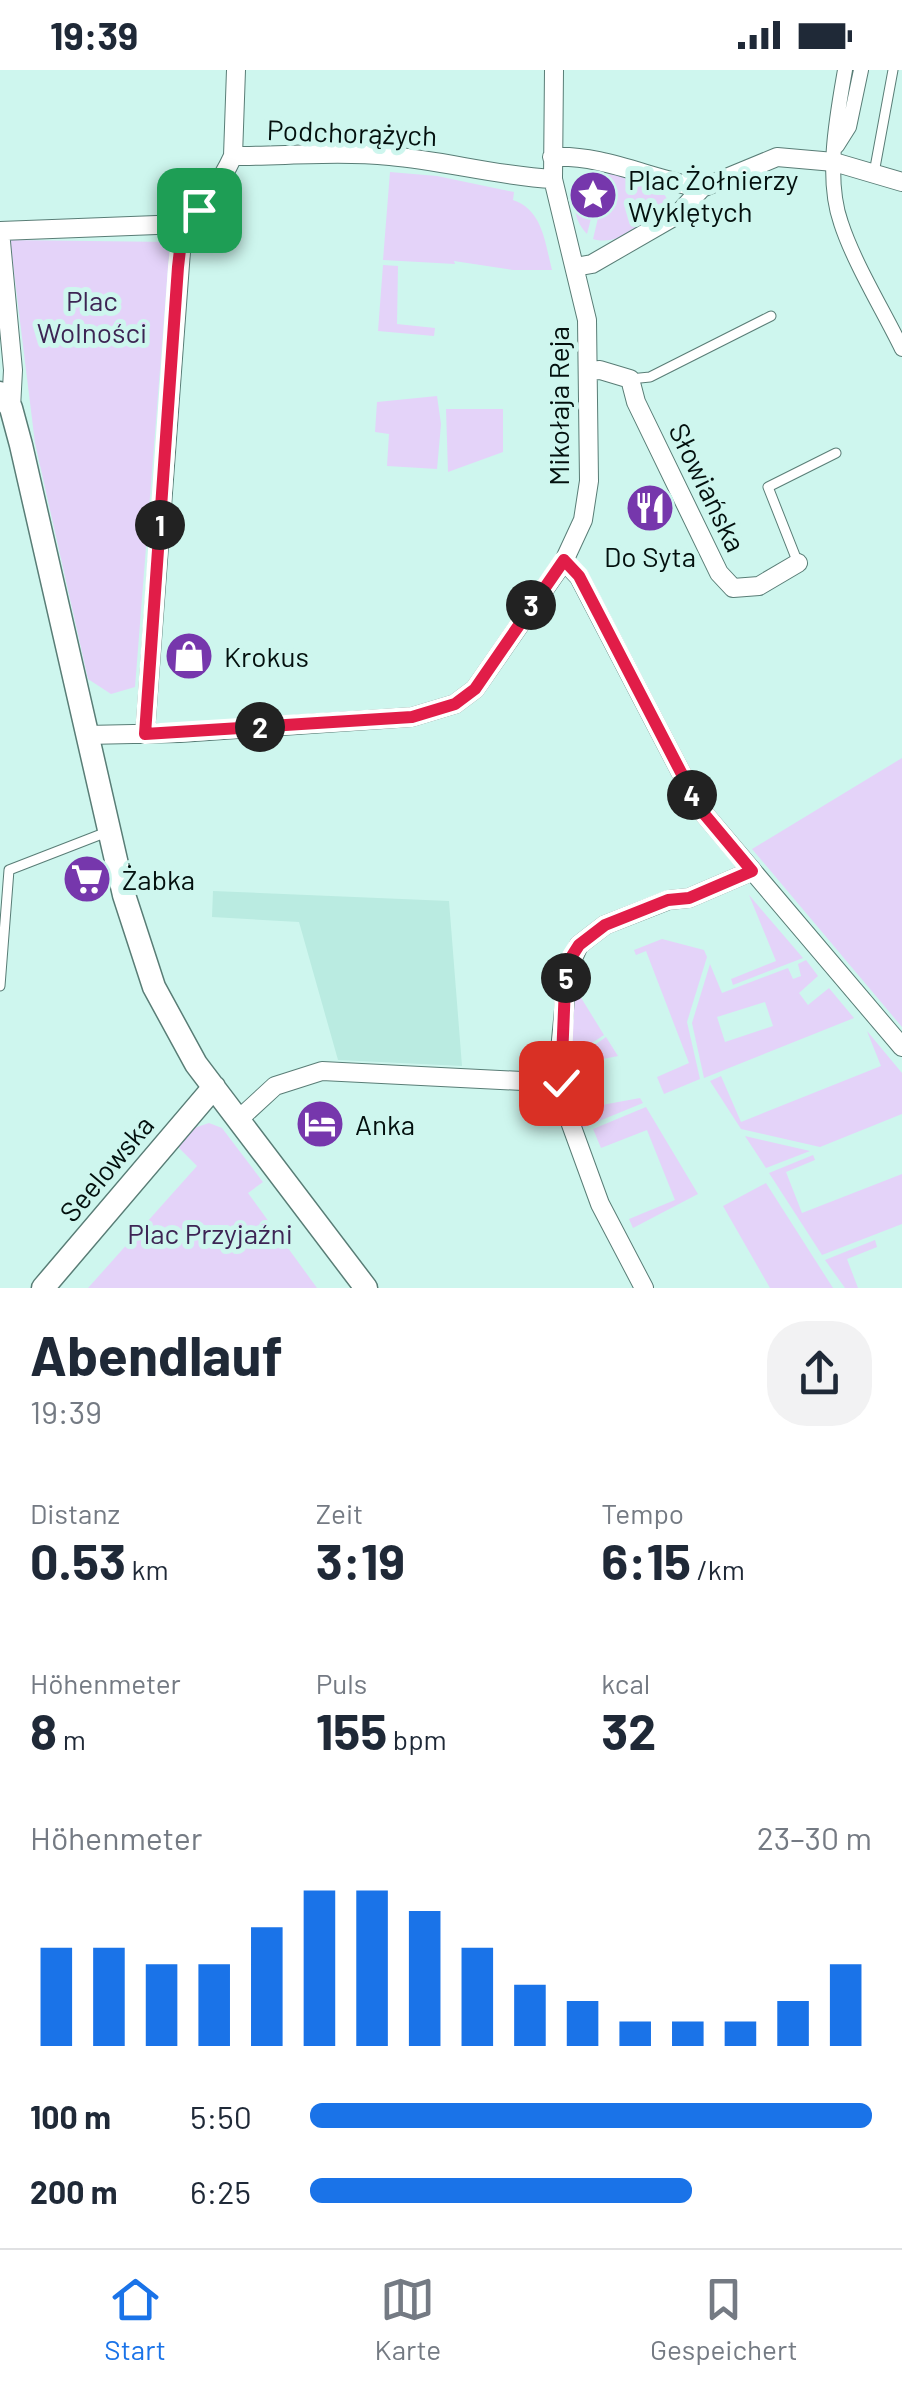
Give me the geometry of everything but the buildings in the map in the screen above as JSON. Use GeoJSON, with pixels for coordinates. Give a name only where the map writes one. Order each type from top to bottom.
{"type":"FeatureCollection","features":[{"type":"Feature","properties":{"kind":"street"},"geometry":{"type":"LineString","coordinates":[[233,156],[236,70]]}},
{"type":"Feature","properties":{"kind":"street","name":"Mikołaja Reja"},"geometry":{"type":"LineString","coordinates":[[86,735],[412,717],[455,704],[469,694],[564,560],[583,520],[589,481],[588,371],[586,320],[554,179],[554,70]]}},
{"type":"Feature","properties":{"kind":"street"},"geometry":{"type":"LineString","coordinates":[[845,70],[835,127],[834,188],[840,223],[902,348]]}},
{"type":"Feature","properties":{"kind":"street"},"geometry":{"type":"LineString","coordinates":[[835,154],[849,128],[860,70]]}},
{"type":"Feature","properties":{"kind":"street"},"geometry":{"type":"LineString","coordinates":[[575,267],[592,264],[677,216],[702,188],[777,157],[835,154],[874,176],[902,182]]}},
{"type":"Feature","properties":{"kind":"street","name":"Podchorążych"},"geometry":{"type":"LineString","coordinates":[[183,224],[199,210],[233,156],[388,156],[554,179]]}},
{"type":"Feature","properties":{"kind":"street"},"geometry":{"type":"LineString","coordinates":[[552,157],[608,163],[702,188]]}},
{"type":"Feature","properties":{"kind":"street"},"geometry":{"type":"LineString","coordinates":[[145,734],[183,224],[0,231],[13,370],[5,401],[107,832],[154,987],[196,1064],[366,1288]]}},
{"type":"Feature","properties":{"kind":"street"},"geometry":{"type":"LineString","coordinates":[[588,371],[600,370],[630,379]]}},
{"type":"Feature","properties":{"kind":"street","name":"Słowiańska"},"geometry":{"type":"LineString","coordinates":[[630,379],[636,402],[719,574],[733,588],[758,586],[798,563]]}},
{"type":"Feature","properties":{"kind":"street"},"geometry":{"type":"LineString","coordinates":[[564,560],[579,576],[700,809],[902,1047]]}},
{"type":"Feature","properties":{"kind":"street"},"geometry":{"type":"LineString","coordinates":[[644,1288],[600,1204],[573,1135],[561,1083],[565,986],[572,956],[579,945],[605,925],[668,900],[689,898],[752,871]]}},
{"type":"Feature","properties":{"kind":"street"},"geometry":{"type":"LineString","coordinates":[[238,1120],[275,1086],[322,1071],[561,1083]]}},
{"type":"Feature","properties":{"kind":"street","name":"Seelowska"},"geometry":{"type":"LineString","coordinates":[[43,1288],[214,1087]]}},
{"type":"Feature","properties":{"kind":"lane"},"geometry":{"type":"LineString","coordinates":[[874,176],[895,74]]}},
{"type":"Feature","properties":{"kind":"lane"},"geometry":{"type":"LineString","coordinates":[[630,379],[650,376],[771,316]]}},
{"type":"Feature","properties":{"kind":"lane"},"geometry":{"type":"LineString","coordinates":[[798,563],[768,486],[836,453]]}},
{"type":"Feature","properties":{"kind":"lane"},"geometry":{"type":"LineString","coordinates":[[0,986],[8,870],[107,832]]}},
{"type":"Feature","properties":{"kind":"shaded area"},"geometry":{"type":"Polygon","coordinates":[[[213,891],[449,901],[462,1066],[338,1060],[299,922],[212,917],[213,891]]]}},
{"type":"Feature","properties":{"kind":"green space"},"geometry":{"type":"Polygon","coordinates":[[[390,172],[437,176],[514,192],[513,200],[537,219],[552,270],[513,270],[454,261],[455,264],[383,260],[390,172]]]}},
{"type":"Feature","properties":{"kind":"green space"},"geometry":{"type":"Polygon","coordinates":[[[603,172],[587,234],[576,216],[576,196],[582,182],[603,172]]]}},
{"type":"Feature","properties":{"kind":"green space"},"geometry":{"type":"Polygon","coordinates":[[[609,172],[652,185],[669,203],[665,210],[630,232],[602,241],[593,239],[609,172]]]}},
{"type":"Feature","properties":{"kind":"green space","name":"Plac Wolności"},"geometry":{"type":"Polygon","coordinates":[[[10,240],[170,242],[135,687],[111,694],[88,679],[35,443],[10,240]]]}},
{"type":"Feature","properties":{"kind":"green space"},"geometry":{"type":"Polygon","coordinates":[[[383,265],[398,266],[397,324],[435,328],[434,336],[378,331],[383,265]]]}},
{"type":"Feature","properties":{"kind":"green space"},"geometry":{"type":"Polygon","coordinates":[[[437,396],[441,424],[437,469],[387,466],[389,434],[375,432],[377,402],[437,396]]]}},
{"type":"Feature","properties":{"kind":"green space"},"geometry":{"type":"Polygon","coordinates":[[[446,409],[503,409],[503,452],[448,472],[446,409]]]}},
{"type":"Feature","properties":{"kind":"green space"},"geometry":{"type":"Polygon","coordinates":[[[902,758],[902,1027],[752,849],[902,758]]]}},
{"type":"Feature","properties":{"kind":"green space"},"geometry":{"type":"Polygon","coordinates":[[[749,895],[803,958],[733,985],[731,979],[776,961],[749,895]]]}},
{"type":"Feature","properties":{"kind":"green space"},"geometry":{"type":"Polygon","coordinates":[[[662,939],[704,950],[707,957],[687,1022],[700,1079],[664,1094],[657,1077],[689,1063],[646,951],[636,955],[634,950],[662,939]]]}},
{"type":"Feature","properties":{"kind":"green space"},"geometry":{"type":"Polygon","coordinates":[[[806,960],[818,976],[799,993],[808,1005],[829,988],[854,1018],[704,1078],[692,1023],[710,964],[722,993],[788,968],[793,979],[801,976],[798,964],[806,960]],[[765,1002],[717,1017],[725,1042],[773,1026],[765,1002]]]}},
{"type":"Feature","properties":{"kind":"green space"},"geometry":{"type":"Polygon","coordinates":[[[575,996],[580,996],[604,1035],[571,1057],[575,996]]]}},
{"type":"Feature","properties":{"kind":"green space"},"geometry":{"type":"Polygon","coordinates":[[[867,1031],[902,1073],[902,1114],[820,1147],[741,1129],[710,1081],[721,1076],[741,1122],[881,1066],[867,1031]]]}},
{"type":"Feature","properties":{"kind":"green space"},"geometry":{"type":"Polygon","coordinates":[[[606,1037],[618,1056],[572,1065],[572,1061],[606,1037]]]}},
{"type":"Feature","properties":{"kind":"green space"},"geometry":{"type":"Polygon","coordinates":[[[581,1096],[591,1107],[640,1098],[643,1103],[582,1128],[575,1100],[581,1096]]]}},
{"type":"Feature","properties":{"kind":"green space"},"geometry":{"type":"Polygon","coordinates":[[[646,1107],[698,1194],[633,1228],[629,1219],[675,1200],[647,1130],[601,1148],[593,1129],[646,1107]]]}},
{"type":"Feature","properties":{"kind":"green space","name":"Plac Przyjaźni"},"geometry":{"type":"Polygon","coordinates":[[[209,1123],[222,1128],[263,1182],[248,1193],[317,1288],[88,1288],[197,1166],[178,1147],[194,1128],[209,1123]]]}},
{"type":"Feature","properties":{"kind":"green space"},"geometry":{"type":"Polygon","coordinates":[[[745,1136],[810,1151],[766,1168],[745,1136]]]}},
{"type":"Feature","properties":{"kind":"green space"},"geometry":{"type":"Polygon","coordinates":[[[813,1155],[815,1160],[786,1172],[802,1213],[902,1174],[902,1224],[822,1255],[769,1173],[813,1155]]]}},
{"type":"Feature","properties":{"kind":"green space"},"geometry":{"type":"Polygon","coordinates":[[[766,1183],[833,1288],[770,1288],[723,1206],[766,1183]]]}},
{"type":"Feature","properties":{"kind":"green space"},"geometry":{"type":"Polygon","coordinates":[[[875,1240],[877,1247],[847,1259],[858,1288],[845,1288],[825,1260],[875,1240]]]}},
{"type":"Feature","properties":{"kind":"place","name":"Plac Żołnierzy Wyklętych"},"geometry":{"type":"Point","coordinates":[593,195]}},
{"type":"Feature","properties":{"kind":"place","name":"Do Syta"},"geometry":{"type":"Point","coordinates":[650,508]}},
{"type":"Feature","properties":{"kind":"place","name":"Krokus"},"geometry":{"type":"Point","coordinates":[189,656]}},
{"type":"Feature","properties":{"kind":"place","name":"Żabka"},"geometry":{"type":"Point","coordinates":[87,879]}},
{"type":"Feature","properties":{"kind":"place","name":"Anka"},"geometry":{"type":"Point","coordinates":[320,1124]}},
{"type":"Feature","properties":{"kind":"route"},"geometry":{"type":"LineString","coordinates":[[199,210],[183,224],[178,267],[145,734],[412,717],[455,704],[475,689],[564,560],[579,576],[700,809],[752,871],[684,900],[668,900],[605,925],[579,945],[572,956],[565,986],[561,1083]]}}]}
